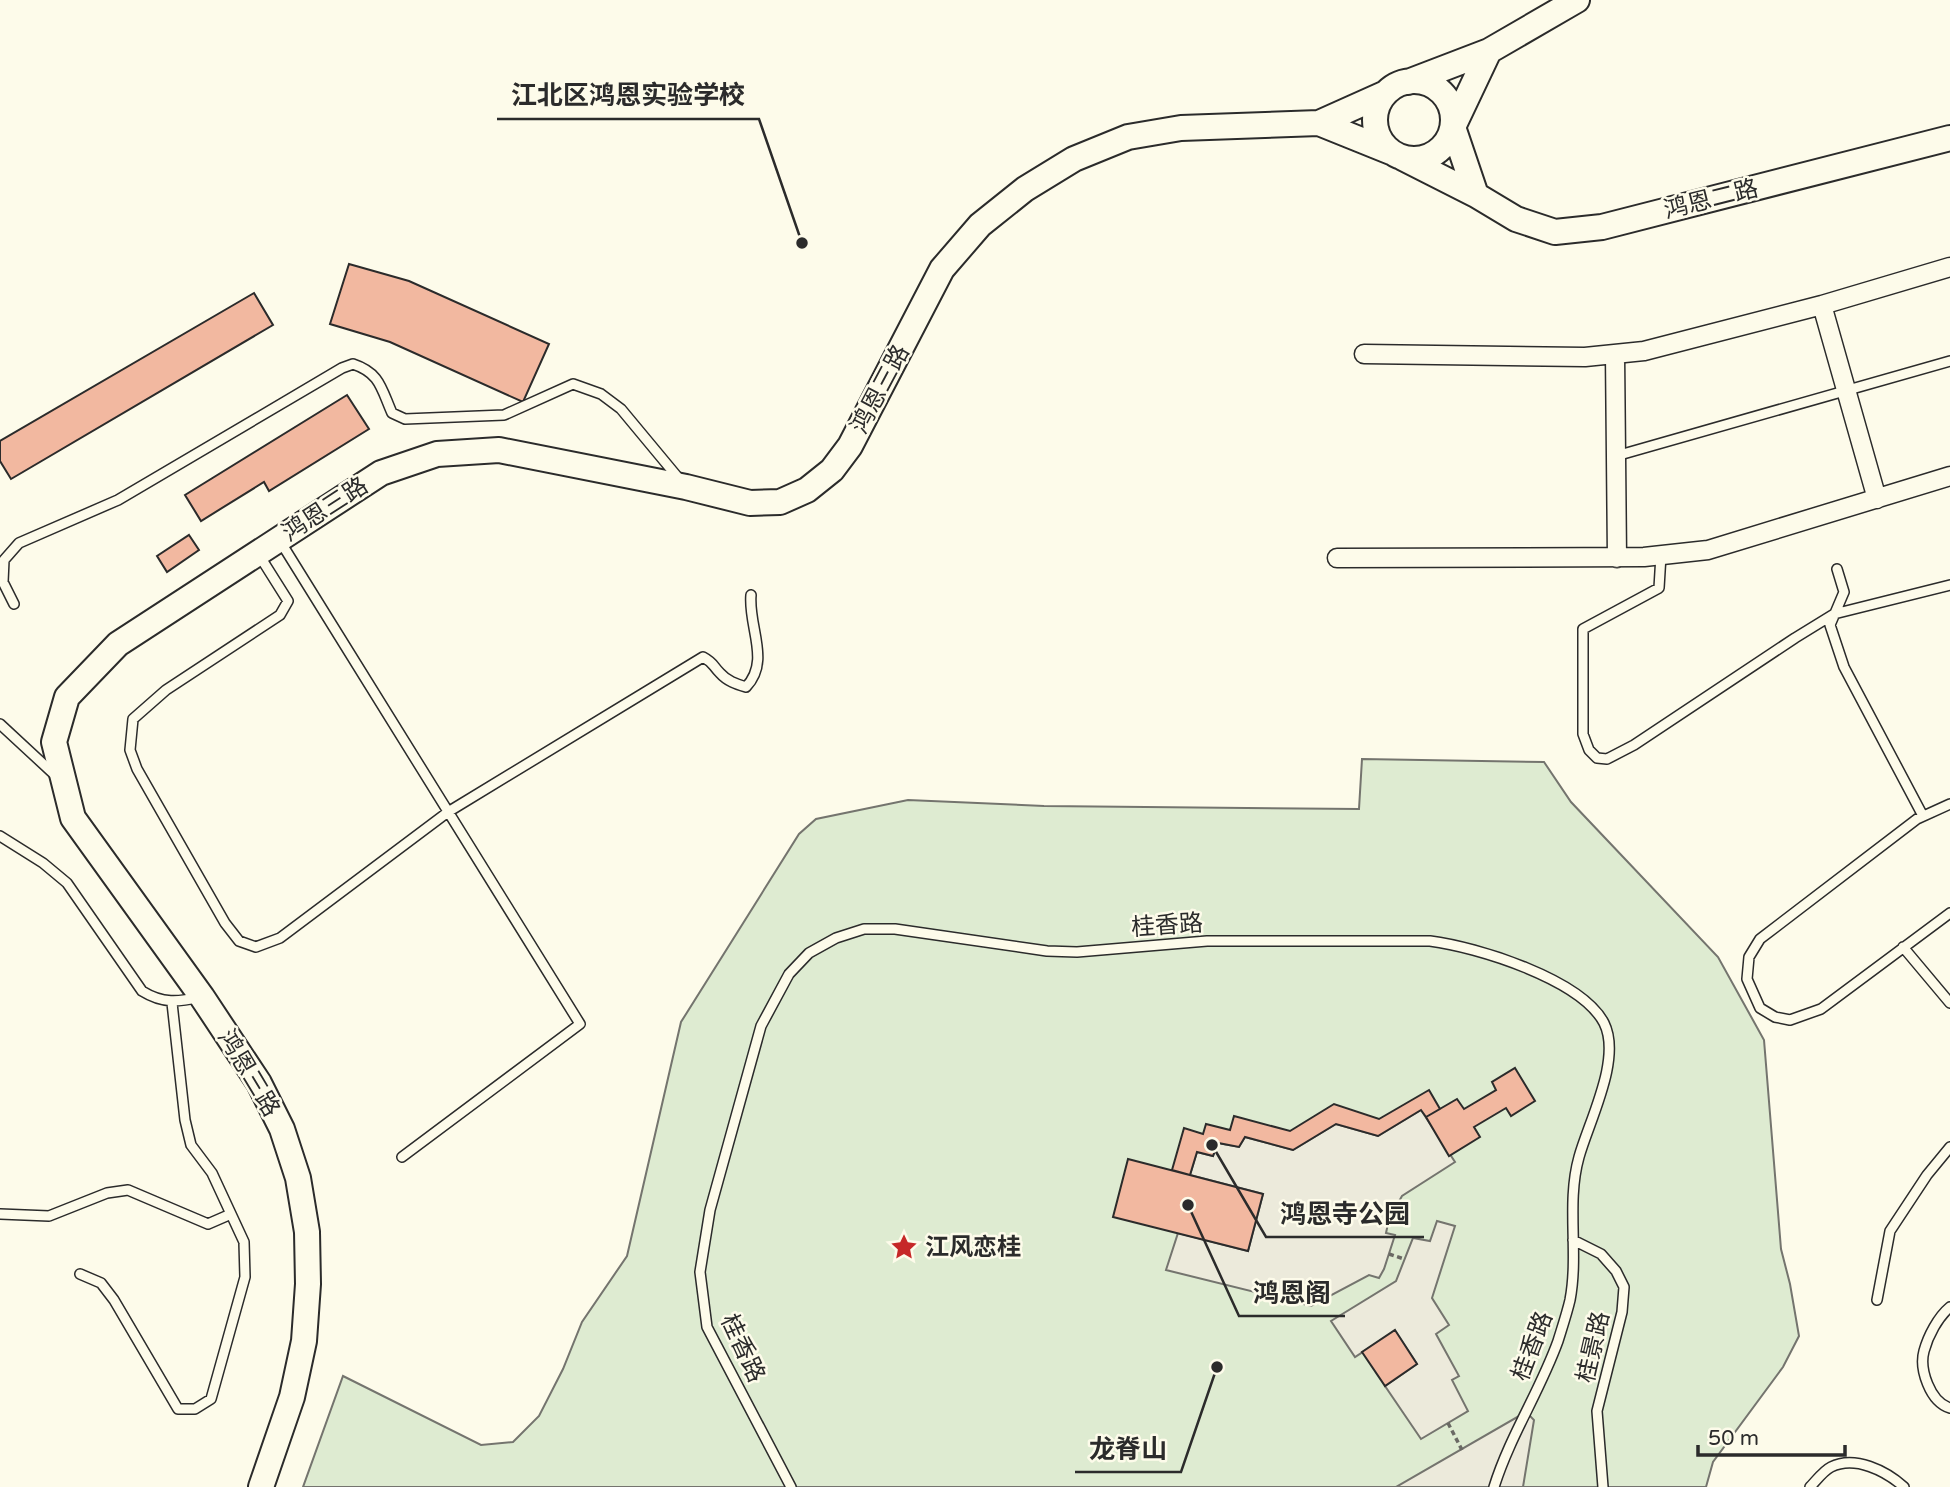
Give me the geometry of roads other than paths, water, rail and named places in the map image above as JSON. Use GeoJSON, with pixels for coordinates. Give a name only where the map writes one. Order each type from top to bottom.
{"type":"FeatureCollection","features":[{"type":"Feature","properties":{"kind":"street"},"geometry":{"type":"LineString","coordinates":[[1320,124],[1396,86],[1489,51],[1577,0]]}},
{"type":"Feature","properties":{"kind":"street"},"geometry":{"type":"LineString","coordinates":[[1386,93],[1375,116],[1376,130],[1381,142],[1397,155],[1416,160],[1426,158],[1441,149],[1449,138],[1489,51]]}},
{"type":"Feature","properties":{"kind":"street"},"geometry":{"type":"LineString","coordinates":[[1408,82],[1420,81],[1432,85],[1450,103],[1453,127],[1476,195]]}},
{"type":"Feature","properties":{"kind":"street","name":"鸿恩二路"},"geometry":{"type":"LineString","coordinates":[[1320,124],[1397,155],[1476,195],[1516,219],[1555,232],[1602,227],[1950,138]]}},
{"type":"Feature","properties":{"kind":"street","name":"鸿恩三路"},"geometry":{"type":"LineString","coordinates":[[261,1487],[292,1397],[304,1341],[308,1284],[307,1232],[298,1178],[282,1129],[259,1083],[202,997],[73,818],[54,742],[67,697],[118,644],[381,473],[437,454],[499,450],[686,487],[750,503],[780,502],[807,490],[832,470],[850,446],[942,269],[980,225],[1025,189],[1074,159],[1128,137],[1181,128],[1320,124]]}},
{"type":"Feature","properties":{"kind":"street"},"geometry":{"type":"LineString","coordinates":[[1364,354],[1585,357],[1644,351],[1822,306],[1950,267]]}},
{"type":"Feature","properties":{"kind":"street"},"geometry":{"type":"LineString","coordinates":[[1822,306],[1877,499]]}},
{"type":"Feature","properties":{"kind":"street"},"geometry":{"type":"LineString","coordinates":[[1615,354],[1617,558]]}},
{"type":"Feature","properties":{"kind":"street"},"geometry":{"type":"LineString","coordinates":[[1337,558],[1617,558],[1707,550],[1950,477]]}},
{"type":"Feature","properties":{"kind":"lane"},"geometry":{"type":"LineString","coordinates":[[1616,456],[1950,361]]}},
{"type":"Feature","properties":{"kind":"lane"},"geometry":{"type":"LineString","coordinates":[[14,604],[3,582],[4,560],[19,543],[118,500],[353,364],[369,369],[392,413],[405,419],[504,415],[573,384],[601,394],[621,408],[686,487]]}},
{"type":"Feature","properties":{"kind":"lane"},"geometry":{"type":"LineString","coordinates":[[279,540],[580,1024],[402,1157]]}},
{"type":"Feature","properties":{"kind":"lane"},"geometry":{"type":"LineString","coordinates":[[258,553],[288,601],[280,615],[166,690],[133,719],[130,750],[137,769],[225,923],[239,941],[256,947],[280,938],[448,812],[704,657],[714,663],[719,673],[732,683],[746,687],[754,678],[759,659],[750,610],[751,595]]}},
{"type":"Feature","properties":{"kind":"lane"},"geometry":{"type":"LineString","coordinates":[[1661,555],[1659,588],[1583,629],[1583,734],[1589,751],[1597,758],[1607,759],[1634,745],[1834,614],[1950,585]]}},
{"type":"Feature","properties":{"kind":"lane"},"geometry":{"type":"LineString","coordinates":[[1837,569],[1844,592],[1830,625],[1844,667],[1923,816]]}},
{"type":"Feature","properties":{"kind":"lane"},"geometry":{"type":"LineString","coordinates":[[0,724],[64,783]]}},
{"type":"Feature","properties":{"kind":"lane"},"geometry":{"type":"LineString","coordinates":[[1950,804],[1923,816],[1760,939],[1749,957],[1747,979],[1760,1008],[1775,1017],[1790,1020],[1821,1009],[1950,913]]}},
{"type":"Feature","properties":{"kind":"lane"},"geometry":{"type":"LineString","coordinates":[[0,836],[43,863],[67,883],[142,991],[172,1003],[202,997]]}},
{"type":"Feature","properties":{"kind":"lane","name":"桂香路"},"geometry":{"type":"LineString","coordinates":[[791,1487],[707,1327],[700,1272],[710,1210],[761,1026],[789,974],[809,953],[836,937],[864,929],[895,929],[1057,951],[1207,941],[1430,941],[1479,951],[1551,980],[1591,1006],[1604,1024],[1610,1043],[1608,1065],[1573,1182],[1570,1300],[1558,1341],[1502,1462],[1494,1487]]}},
{"type":"Feature","properties":{"kind":"lane"},"geometry":{"type":"LineString","coordinates":[[1903,947],[1950,1003]]}},
{"type":"Feature","properties":{"kind":"lane"},"geometry":{"type":"LineString","coordinates":[[80,1274],[101,1283],[114,1300],[178,1409],[195,1409],[211,1399],[245,1277],[244,1242],[212,1173],[191,1144],[185,1121],[172,1003]]}},
{"type":"Feature","properties":{"kind":"lane"},"geometry":{"type":"LineString","coordinates":[[1877,1300],[1890,1231],[1927,1175],[1950,1147]]}},
{"type":"Feature","properties":{"kind":"lane"},"geometry":{"type":"LineString","coordinates":[[0,1214],[49,1216],[107,1193],[128,1190],[208,1224],[231,1214]]}},
{"type":"Feature","properties":{"kind":"lane","name":"桂景路"},"geometry":{"type":"LineString","coordinates":[[1573,1240],[1601,1254],[1616,1271],[1624,1287],[1622,1312],[1597,1412],[1603,1487]]}},
{"type":"Feature","properties":{"kind":"lane"},"geometry":{"type":"LineString","coordinates":[[1950,1307],[1941,1314],[1923,1353],[1928,1389],[1942,1405],[1950,1408]]}},
{"type":"Feature","properties":{"kind":"lane"},"geometry":{"type":"LineString","coordinates":[[1810,1487],[1831,1467],[1857,1462],[1894,1478],[1904,1487]]}},
{"type":"Feature","properties":{"kind":"place","name":"江北区鸿恩实验学校"},"geometry":{"type":"Point","coordinates":[802,243]}},
{"type":"Feature","properties":{"kind":"place","name":"鸿恩寺公园"},"geometry":{"type":"Point","coordinates":[1212,1145]}},
{"type":"Feature","properties":{"kind":"place","name":"鸿恩阁"},"geometry":{"type":"Point","coordinates":[1188,1205]}},
{"type":"Feature","properties":{"kind":"place","name":"江风恋桂"},"geometry":{"type":"Point","coordinates":[904,1247]}},
{"type":"Feature","properties":{"kind":"place","name":"龙脊山"},"geometry":{"type":"Point","coordinates":[1217,1367]}}]}
